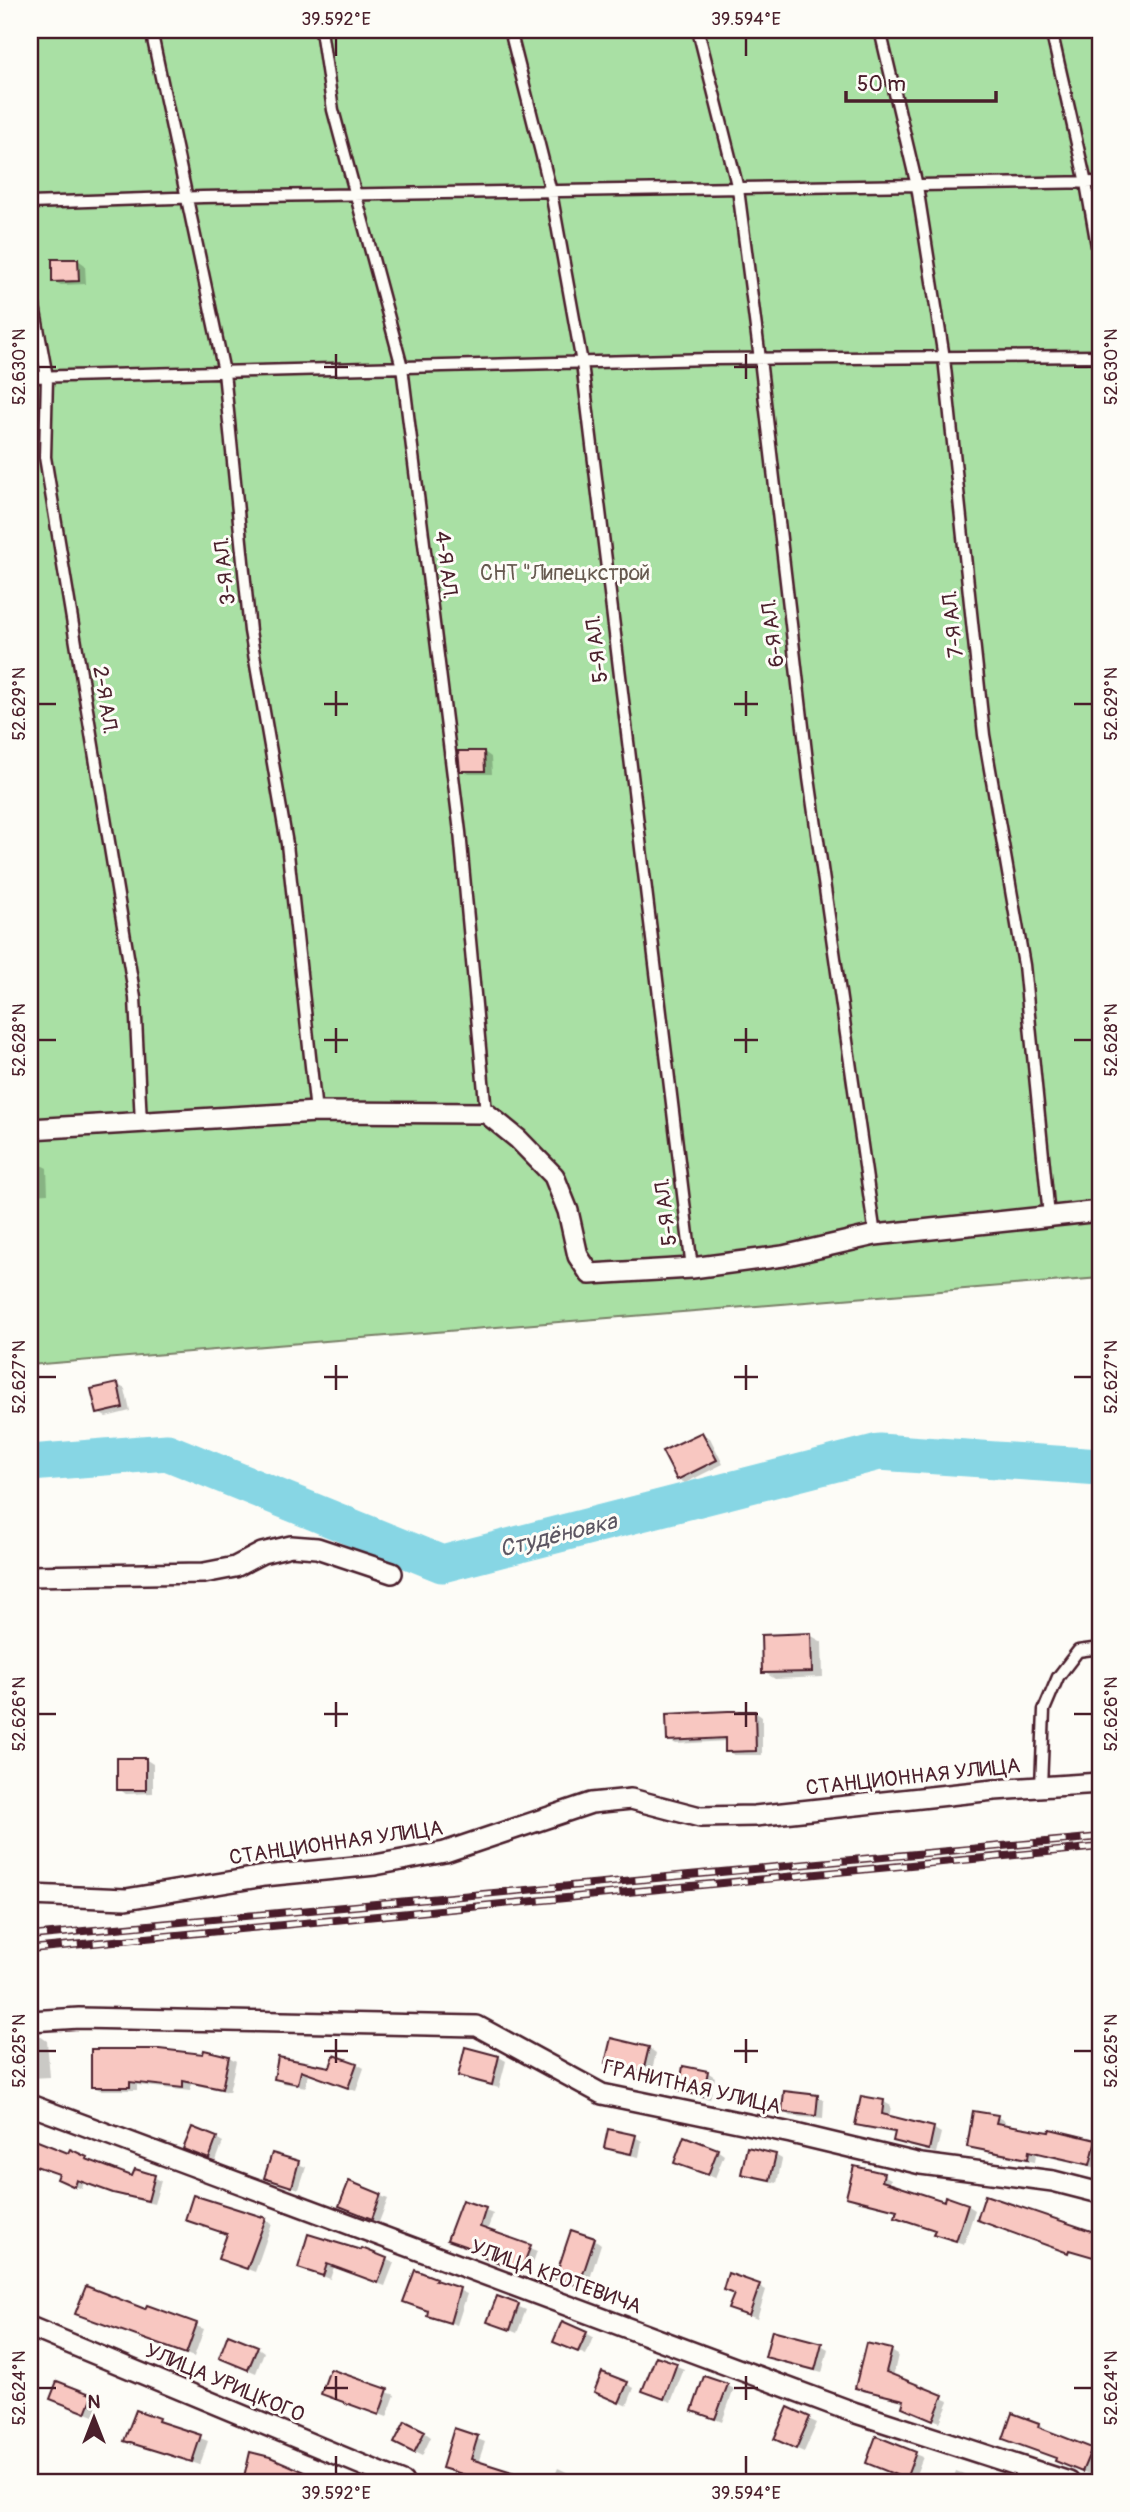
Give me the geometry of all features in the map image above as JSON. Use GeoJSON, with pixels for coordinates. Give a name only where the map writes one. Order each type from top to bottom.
{"type":"FeatureCollection","features":[{"type":"Feature","properties":{"kind":"street"},"geometry":{"type":"LineString","coordinates":[[30,1129],[316,1112],[486,1113],[518,1139],[554,1176],[568,1211],[578,1256],[590,1274],[692,1268],[783,1256],[875,1235],[1100,1210]]}},
{"type":"Feature","properties":{"kind":"street"},"geometry":{"type":"LineString","coordinates":[[30,1576],[204,1573],[235,1567],[261,1553],[291,1546],[317,1548],[392,1573]]}},
{"type":"Feature","properties":{"kind":"street","name":"СТАНЦИОННАЯ УЛИЦА"},"geometry":{"type":"LineString","coordinates":[[30,1895],[126,1899],[253,1878],[375,1864],[445,1852],[591,1803],[631,1800],[700,1817],[755,1816],[994,1790],[1100,1783]]}},
{"type":"Feature","properties":{"kind":"street","name":"ГРАНИТНАЯ УЛИЦА"},"geometry":{"type":"LineString","coordinates":[[30,2021],[79,2018],[477,2026],[602,2094],[791,2133],[920,2164],[1053,2181],[1100,2193]]}},
{"type":"Feature","properties":{"kind":"street","name":"УЛИЦА КРОТЕВИЧА"},"geometry":{"type":"LineString","coordinates":[[30,2105],[853,2412],[1069,2482]]}},
{"type":"Feature","properties":{"kind":"street","name":"УЛИЦА УРИЦКОГО"},"geometry":{"type":"LineString","coordinates":[[30,2327],[403,2482]]}},
{"type":"Feature","properties":{"kind":"lane","name":"3-Я АЛ."},"geometry":{"type":"LineString","coordinates":[[151,30],[224,372],[250,631],[287,844],[316,1112]]}},
{"type":"Feature","properties":{"kind":"lane","name":"4-Я АЛ."},"geometry":{"type":"LineString","coordinates":[[321,30],[333,110],[402,367],[460,832],[486,1113]]}},
{"type":"Feature","properties":{"kind":"lane","name":"5-Я АЛ."},"geometry":{"type":"LineString","coordinates":[[510,30],[551,192],[582,363],[692,1268]]}},
{"type":"Feature","properties":{"kind":"lane","name":"6-Я АЛ."},"geometry":{"type":"LineString","coordinates":[[698,30],[738,190],[809,778],[875,1235]]}},
{"type":"Feature","properties":{"kind":"lane","name":"7-Я АЛ."},"geometry":{"type":"LineString","coordinates":[[880,30],[917,187],[944,358],[984,735],[1024,965],[1049,1216]]}},
{"type":"Feature","properties":{"kind":"lane"},"geometry":{"type":"LineString","coordinates":[[1051,30],[1086,183],[1100,263]]}},
{"type":"Feature","properties":{"kind":"lane"},"geometry":{"type":"LineString","coordinates":[[30,203],[1100,183]]}},
{"type":"Feature","properties":{"kind":"lane","name":"2-Я АЛ."},"geometry":{"type":"LineString","coordinates":[[30,284],[47,377],[45,457],[135,998],[141,1123]]}},
{"type":"Feature","properties":{"kind":"lane"},"geometry":{"type":"LineString","coordinates":[[30,377],[760,359],[1100,356]]}},
{"type":"Feature","properties":{"kind":"lane"},"geometry":{"type":"LineString","coordinates":[[1041,1787],[1044,1710],[1058,1677],[1078,1651],[1100,1648]]}},
{"type":"Feature","properties":{"kind":"green space","name":"СНТ \"Липецкстрой"},"geometry":{"type":"Polygon","coordinates":[[[30,30],[1100,30],[1100,1278],[30,1365],[30,30]]]}},
{"type":"Feature","properties":{"kind":"building"},"geometry":{"type":"Polygon","coordinates":[[[52,259],[78,259],[79,281],[52,282],[52,259]]]}},
{"type":"Feature","properties":{"kind":"building"},"geometry":{"type":"Polygon","coordinates":[[[458,751],[484,751],[485,771],[460,771],[458,751]]]}},
{"type":"Feature","properties":{"kind":"building"},"geometry":{"type":"Polygon","coordinates":[[[118,1383],[123,1408],[97,1414],[91,1389],[118,1383]]]}},
{"type":"Feature","properties":{"kind":"building"},"geometry":{"type":"Polygon","coordinates":[[[702,1432],[717,1460],[677,1480],[662,1451],[702,1432]]]}},
{"type":"Feature","properties":{"kind":"building"},"geometry":{"type":"Polygon","coordinates":[[[811,1633],[812,1672],[762,1673],[761,1635],[811,1633]]]}},
{"type":"Feature","properties":{"kind":"building"},"geometry":{"type":"Polygon","coordinates":[[[755,1711],[756,1751],[725,1752],[725,1738],[667,1741],[666,1714],[755,1711]]]}},
{"type":"Feature","properties":{"kind":"building"},"geometry":{"type":"Polygon","coordinates":[[[117,1758],[146,1758],[146,1790],[117,1790],[117,1758]]]}},
{"type":"Feature","properties":{"kind":"building"},"geometry":{"type":"Polygon","coordinates":[[[611,2038],[649,2047],[643,2072],[605,2063],[611,2038]]]}},
{"type":"Feature","properties":{"kind":"building"},"geometry":{"type":"Polygon","coordinates":[[[465,2047],[499,2056],[492,2085],[458,2076],[465,2047]]]}},
{"type":"Feature","properties":{"kind":"building"},"geometry":{"type":"Polygon","coordinates":[[[91,2049],[159,2049],[203,2054],[204,2050],[229,2056],[222,2089],[183,2081],[183,2088],[130,2082],[130,2087],[91,2087],[91,2049]]]}},
{"type":"Feature","properties":{"kind":"building"},"geometry":{"type":"Polygon","coordinates":[[[334,2055],[357,2063],[348,2088],[301,2071],[298,2084],[274,2079],[278,2057],[330,2067],[334,2055]]]}},
{"type":"Feature","properties":{"kind":"building"},"geometry":{"type":"Polygon","coordinates":[[[683,2066],[708,2071],[703,2096],[679,2091],[683,2066]]]}},
{"type":"Feature","properties":{"kind":"building"},"geometry":{"type":"Polygon","coordinates":[[[784,2091],[818,2095],[816,2116],[782,2112],[784,2091]]]}},
{"type":"Feature","properties":{"kind":"building"},"geometry":{"type":"Polygon","coordinates":[[[861,2096],[884,2100],[882,2114],[934,2127],[929,2150],[893,2141],[895,2132],[855,2125],[861,2096]]]}},
{"type":"Feature","properties":{"kind":"building"},"geometry":{"type":"Polygon","coordinates":[[[973,2111],[998,2115],[996,2123],[1049,2132],[1050,2129],[1096,2140],[1090,2165],[1029,2151],[1028,2159],[967,2147],[973,2111]]]}},
{"type":"Feature","properties":{"kind":"building"},"geometry":{"type":"Polygon","coordinates":[[[192,2127],[217,2137],[209,2159],[183,2149],[192,2127]]]}},
{"type":"Feature","properties":{"kind":"building"},"geometry":{"type":"Polygon","coordinates":[[[608,2129],[636,2135],[631,2154],[604,2148],[608,2129]]]}},
{"type":"Feature","properties":{"kind":"building"},"geometry":{"type":"Polygon","coordinates":[[[684,2136],[718,2149],[708,2175],[674,2163],[684,2136]]]}},
{"type":"Feature","properties":{"kind":"building"},"geometry":{"type":"Polygon","coordinates":[[[30,2138],[68,2153],[70,2149],[87,2157],[86,2159],[132,2176],[135,2169],[155,2175],[148,2201],[113,2193],[77,2180],[75,2187],[57,2179],[59,2174],[30,2164],[30,2138]]]}},
{"type":"Feature","properties":{"kind":"building"},"geometry":{"type":"Polygon","coordinates":[[[747,2147],[776,2154],[770,2180],[741,2174],[747,2147]]]}},
{"type":"Feature","properties":{"kind":"building"},"geometry":{"type":"Polygon","coordinates":[[[272,2153],[299,2161],[292,2187],[264,2178],[272,2153]]]}},
{"type":"Feature","properties":{"kind":"building"},"geometry":{"type":"Polygon","coordinates":[[[854,2166],[884,2173],[882,2181],[944,2201],[945,2196],[968,2204],[956,2241],[933,2234],[935,2230],[895,2217],[897,2210],[846,2197],[854,2166]]]}},
{"type":"Feature","properties":{"kind":"building"},"geometry":{"type":"Polygon","coordinates":[[[349,2181],[381,2194],[372,2219],[339,2206],[349,2181]]]}},
{"type":"Feature","properties":{"kind":"building"},"geometry":{"type":"Polygon","coordinates":[[[193,2195],[266,2218],[247,2269],[218,2259],[227,2234],[185,2220],[193,2195]]]}},
{"type":"Feature","properties":{"kind":"building"},"geometry":{"type":"Polygon","coordinates":[[[985,2195],[1100,2234],[1100,2259],[1069,2250],[1068,2253],[977,2220],[985,2195]]]}},
{"type":"Feature","properties":{"kind":"building"},"geometry":{"type":"Polygon","coordinates":[[[462,2200],[486,2208],[480,2227],[531,2245],[521,2271],[484,2257],[485,2253],[447,2240],[462,2200]]]}},
{"type":"Feature","properties":{"kind":"building"},"geometry":{"type":"Polygon","coordinates":[[[571,2230],[595,2238],[579,2286],[555,2278],[571,2230]]]}},
{"type":"Feature","properties":{"kind":"building"},"geometry":{"type":"Polygon","coordinates":[[[308,2234],[361,2250],[362,2248],[387,2258],[378,2283],[327,2264],[323,2276],[298,2268],[308,2234]]]}},
{"type":"Feature","properties":{"kind":"building"},"geometry":{"type":"Polygon","coordinates":[[[415,2270],[460,2288],[450,2323],[427,2316],[428,2311],[403,2302],[415,2270]]]}},
{"type":"Feature","properties":{"kind":"building"},"geometry":{"type":"Polygon","coordinates":[[[728,2273],[760,2284],[749,2316],[728,2309],[734,2294],[723,2290],[728,2273]]]}},
{"type":"Feature","properties":{"kind":"building"},"geometry":{"type":"Polygon","coordinates":[[[86,2286],[145,2309],[147,2305],[197,2323],[186,2354],[75,2314],[86,2286]]]}},
{"type":"Feature","properties":{"kind":"building"},"geometry":{"type":"Polygon","coordinates":[[[497,2296],[519,2304],[510,2330],[487,2322],[497,2296]]]}},
{"type":"Feature","properties":{"kind":"building"},"geometry":{"type":"Polygon","coordinates":[[[562,2321],[587,2332],[578,2352],[553,2342],[562,2321]]]}},
{"type":"Feature","properties":{"kind":"building"},"geometry":{"type":"Polygon","coordinates":[[[772,2330],[822,2343],[815,2370],[765,2357],[772,2330]]]}},
{"type":"Feature","properties":{"kind":"building"},"geometry":{"type":"Polygon","coordinates":[[[228,2334],[258,2346],[248,2370],[219,2358],[228,2334]]]}},
{"type":"Feature","properties":{"kind":"building"},"geometry":{"type":"Polygon","coordinates":[[[866,2343],[892,2349],[886,2372],[943,2395],[933,2420],[902,2407],[904,2400],[855,2388],[866,2343]]]}},
{"type":"Feature","properties":{"kind":"building"},"geometry":{"type":"Polygon","coordinates":[[[656,2356],[677,2363],[664,2399],[642,2391],[656,2356]]]}},
{"type":"Feature","properties":{"kind":"building"},"geometry":{"type":"Polygon","coordinates":[[[330,2369],[388,2389],[379,2415],[321,2394],[330,2369]]]}},
{"type":"Feature","properties":{"kind":"building"},"geometry":{"type":"Polygon","coordinates":[[[602,2372],[628,2382],[619,2403],[594,2392],[602,2372]]]}},
{"type":"Feature","properties":{"kind":"building"},"geometry":{"type":"Polygon","coordinates":[[[704,2376],[728,2384],[715,2419],[692,2411],[704,2376]]]}},
{"type":"Feature","properties":{"kind":"building"},"geometry":{"type":"Polygon","coordinates":[[[57,2381],[93,2395],[86,2413],[50,2399],[57,2381]]]}},
{"type":"Feature","properties":{"kind":"building"},"geometry":{"type":"Polygon","coordinates":[[[788,2407],[810,2417],[796,2449],[774,2439],[788,2407]]]}},
{"type":"Feature","properties":{"kind":"building"},"geometry":{"type":"Polygon","coordinates":[[[136,2410],[159,2418],[158,2421],[201,2435],[192,2462],[124,2441],[136,2410]]]}},
{"type":"Feature","properties":{"kind":"building"},"geometry":{"type":"Polygon","coordinates":[[[1012,2413],[1039,2423],[1038,2427],[1092,2448],[1082,2472],[1055,2461],[1056,2458],[1003,2439],[1012,2413]]]}},
{"type":"Feature","properties":{"kind":"building"},"geometry":{"type":"Polygon","coordinates":[[[405,2421],[425,2431],[414,2453],[394,2443],[405,2421]]]}},
{"type":"Feature","properties":{"kind":"building"},"geometry":{"type":"Polygon","coordinates":[[[454,2428],[478,2436],[471,2459],[534,2479],[534,2482],[470,2482],[472,2477],[442,2468],[454,2428]]]}},
{"type":"Feature","properties":{"kind":"building"},"geometry":{"type":"Polygon","coordinates":[[[876,2436],[916,2452],[906,2479],[866,2463],[876,2436]]]}},
{"type":"Feature","properties":{"kind":"building"},"geometry":{"type":"Polygon","coordinates":[[[250,2452],[270,2457],[328,2482],[243,2482],[250,2452]]]}},
{"type":"Feature","properties":{"kind":"waterway","name":"Студёновка"},"geometry":{"type":"LineString","coordinates":[[30,1463],[167,1452],[442,1564],[879,1452],[1100,1467]]}},
{"type":"Feature","properties":{"kind":"railway"},"geometry":{"type":"LineString","coordinates":[[30,1936],[1100,1837]]}},
{"type":"Feature","properties":{"kind":"railway"},"geometry":{"type":"LineString","coordinates":[[30,1949],[1100,1847]]}}]}
